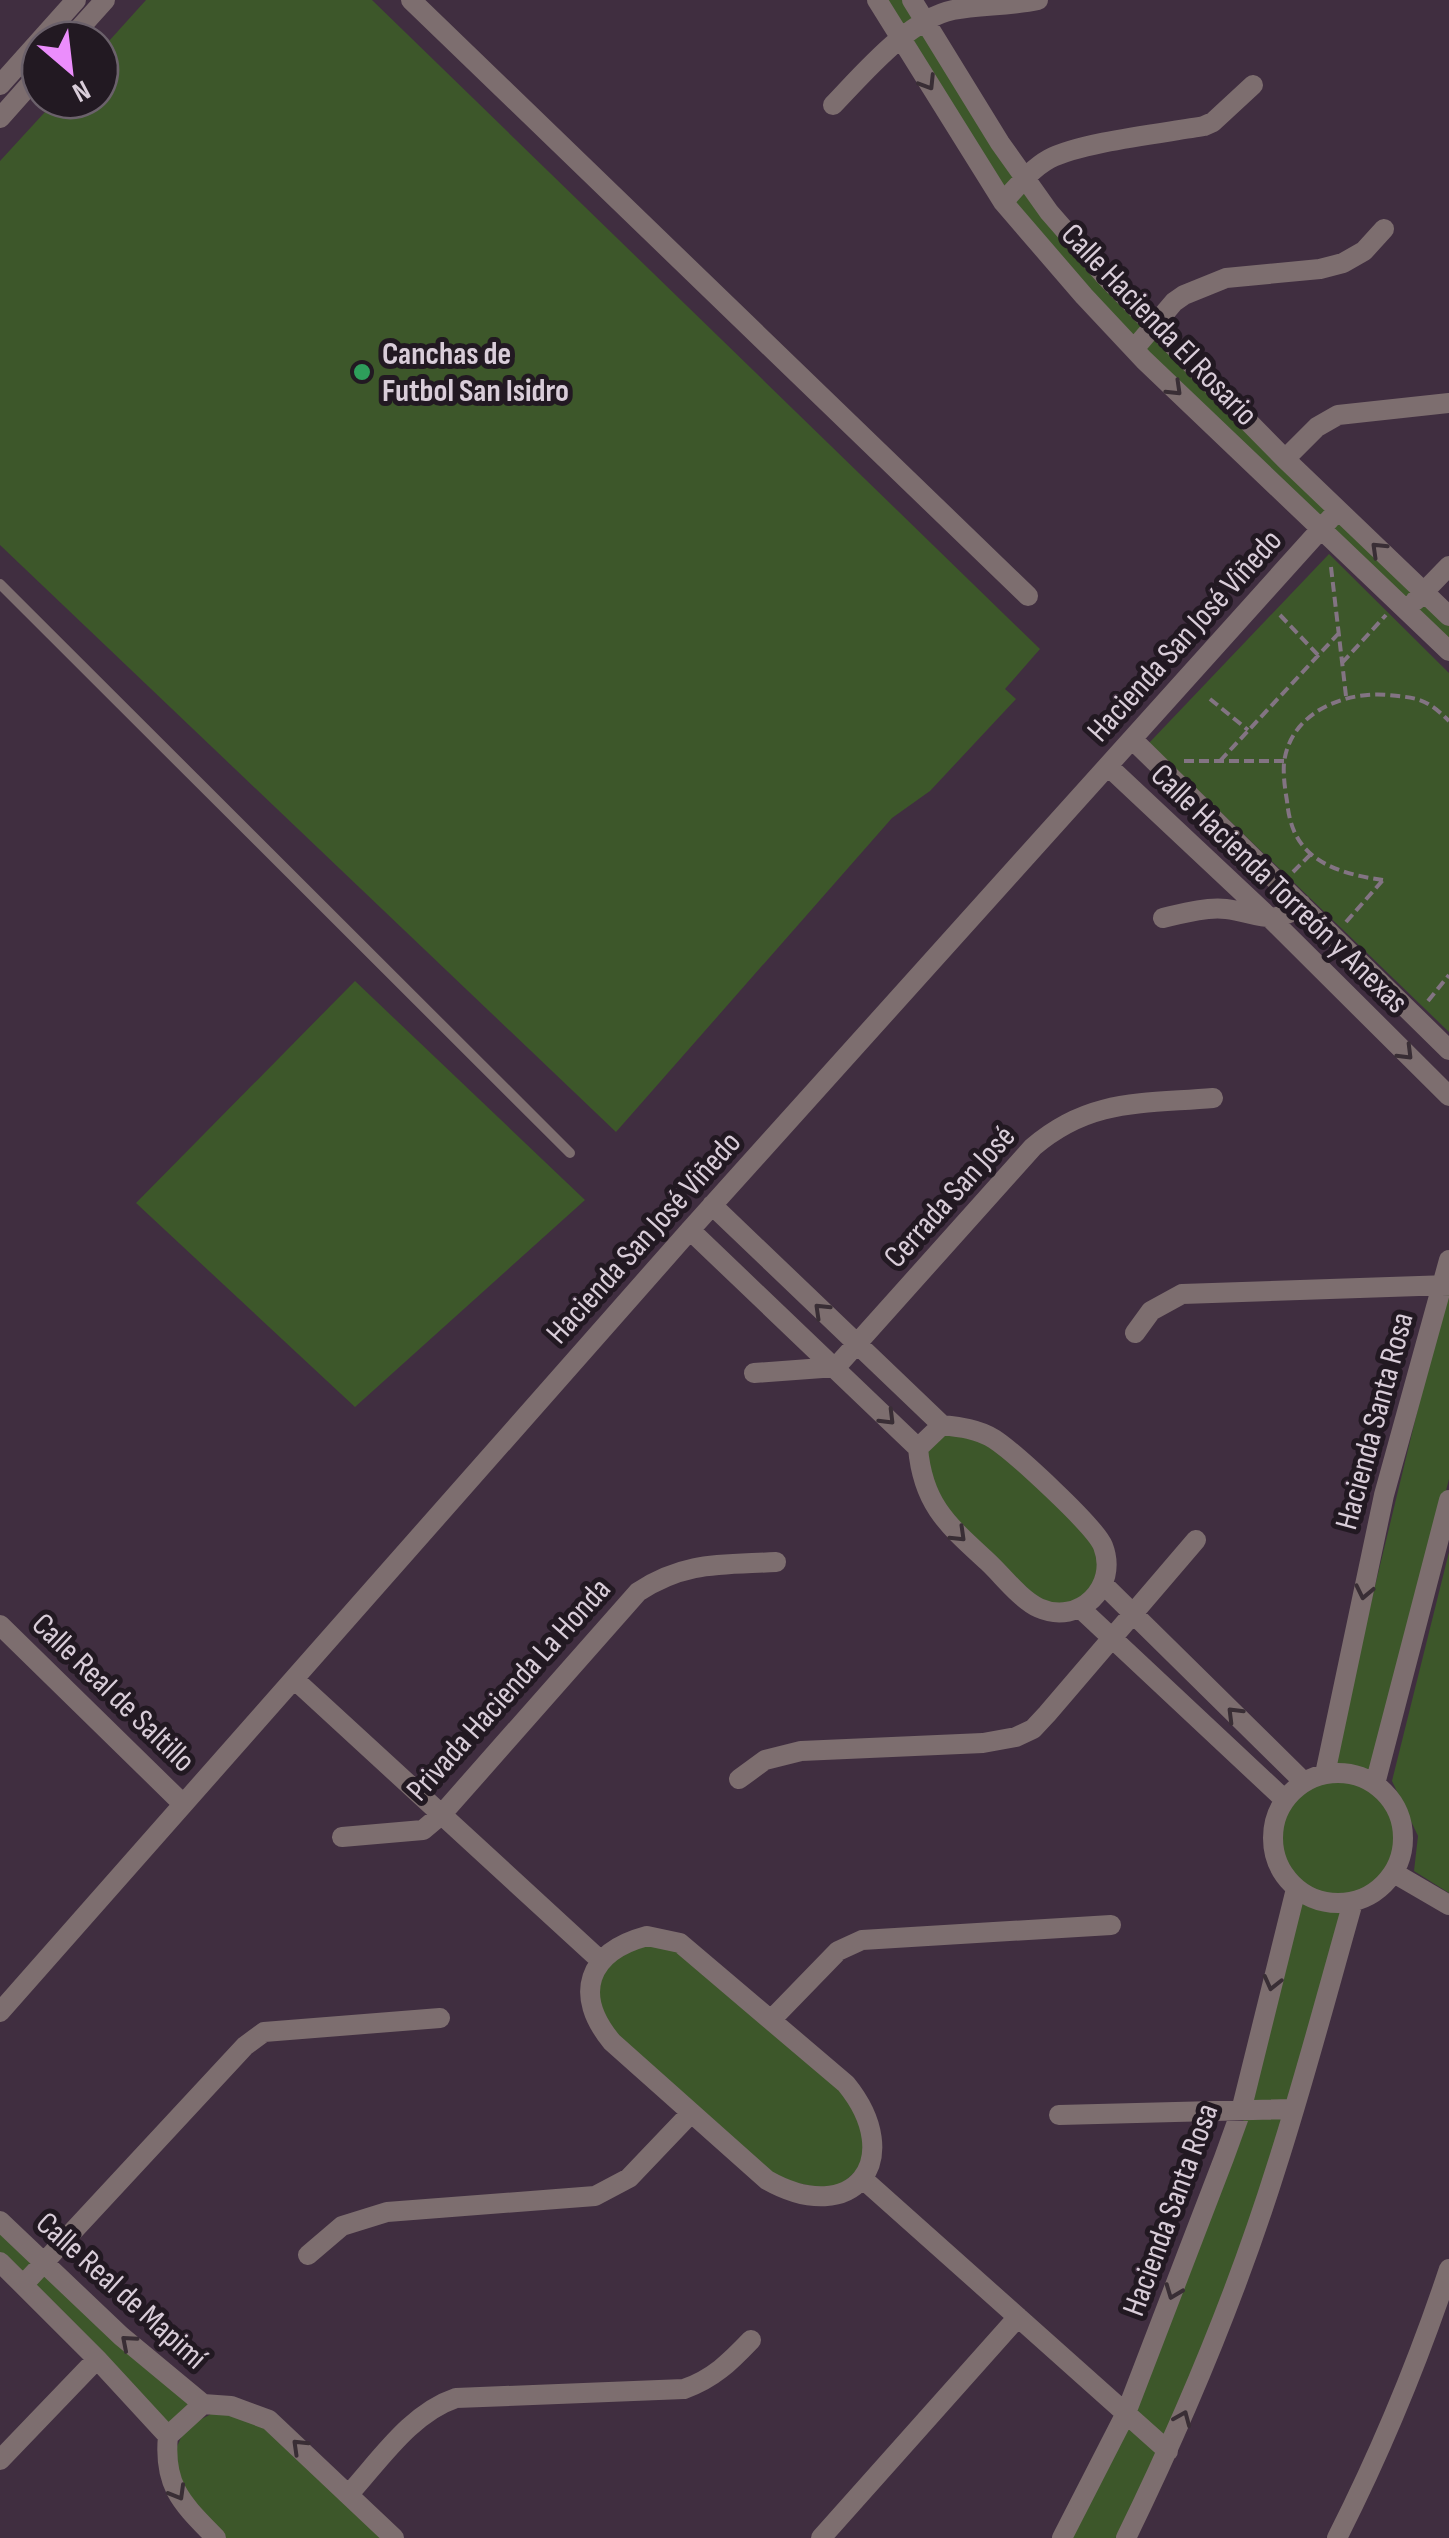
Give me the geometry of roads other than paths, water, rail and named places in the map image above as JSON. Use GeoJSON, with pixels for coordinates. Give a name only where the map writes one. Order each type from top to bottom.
{"type":"FeatureCollection","features":[{"type":"Feature","properties":{"kind":"street"},"geometry":{"type":"LineString","coordinates":[[0,85],[76,0]]}},
{"type":"Feature","properties":{"kind":"street"},"geometry":{"type":"LineString","coordinates":[[411,0],[1028,596]]}},
{"type":"Feature","properties":{"kind":"street","name":"Calle Hacienda El Rosario"},"geometry":{"type":"LineString","coordinates":[[877,0],[1003,202],[1084,296],[1134,349],[1449,651]]}},
{"type":"Feature","properties":{"kind":"street","name":"Calle Hacienda El Rosario"},"geometry":{"type":"LineString","coordinates":[[912,0],[1024,180],[1060,225],[1285,459],[1449,616]]}},
{"type":"Feature","properties":{"kind":"street"},"geometry":{"type":"LineString","coordinates":[[833,105],[901,39],[926,22],[950,11],[1038,0]]}},
{"type":"Feature","properties":{"kind":"street"},"geometry":{"type":"LineString","coordinates":[[1003,202],[1035,168],[1063,153],[1204,126],[1214,122],[1254,85]]}},
{"type":"Feature","properties":{"kind":"street"},"geometry":{"type":"LineString","coordinates":[[0,118],[20,96]]}},
{"type":"Feature","properties":{"kind":"street"},"geometry":{"type":"LineString","coordinates":[[1134,349],[1174,302],[1204,286],[1226,278],[1344,263],[1364,251],[1384,229]]}},
{"type":"Feature","properties":{"kind":"street"},"geometry":{"type":"LineString","coordinates":[[1285,459],[1318,427],[1338,416],[1449,402]]}},
{"type":"Feature","properties":{"kind":"street","name":"Hacienda San José Viñedo"},"geometry":{"type":"LineString","coordinates":[[0,2012],[690,1230],[1338,510]]}},
{"type":"Feature","properties":{"kind":"street"},"geometry":{"type":"LineString","coordinates":[[1402,606],[1424,592],[1449,566]]}},
{"type":"Feature","properties":{"kind":"street","name":"Calle Hacienda Torreón y Anexas"},"geometry":{"type":"LineString","coordinates":[[1133,740],[1449,1050]]}},
{"type":"Feature","properties":{"kind":"street","name":"Calle Hacienda Torreón y Anexas"},"geometry":{"type":"LineString","coordinates":[[1109,768],[1272,920],[1449,1096]]}},
{"type":"Feature","properties":{"kind":"street"},"geometry":{"type":"LineString","coordinates":[[1163,918],[1226,909],[1272,920],[1292,913],[1301,904]]}},
{"type":"Feature","properties":{"kind":"street","name":"Cerrada San José"},"geometry":{"type":"LineString","coordinates":[[836,1367],[1055,1128],[1100,1109],[1214,1098]]}},
{"type":"Feature","properties":{"kind":"street"},"geometry":{"type":"LineString","coordinates":[[690,1230],[918,1448],[926,1491],[948,1525],[1033,1605],[1058,1613],[1081,1609],[1104,1584],[1107,1570],[1104,1548],[1092,1527],[995,1440],[962,1427],[942,1425],[712,1206]]}},
{"type":"Feature","properties":{"kind":"street","name":"Hacienda Santa Rosa"},"geometry":{"type":"LineString","coordinates":[[1324,1774],[1384,1495],[1449,1260]]}},
{"type":"Feature","properties":{"kind":"street"},"geometry":{"type":"LineString","coordinates":[[1134,1332],[1151,1311],[1182,1294],[1445,1285]]}},
{"type":"Feature","properties":{"kind":"street"},"geometry":{"type":"LineString","coordinates":[[754,1373],[836,1367]]}},
{"type":"Feature","properties":{"kind":"street"},"geometry":{"type":"LineString","coordinates":[[918,1448],[942,1425]]}},
{"type":"Feature","properties":{"kind":"street"},"geometry":{"type":"LineString","coordinates":[[1375,1784],[1449,1500]]}},
{"type":"Feature","properties":{"kind":"street"},"geometry":{"type":"LineString","coordinates":[[739,1779],[765,1760],[801,1751],[983,1744],[1016,1738],[1047,1714],[1196,1540]]}},
{"type":"Feature","properties":{"kind":"street","name":"Privada Hacienda La Honda"},"geometry":{"type":"LineString","coordinates":[[342,1837],[423,1830],[442,1814],[638,1592],[660,1577],[686,1568],[776,1562]]}},
{"type":"Feature","properties":{"kind":"street"},"geometry":{"type":"LineString","coordinates":[[1104,1584],[1304,1782]]}},
{"type":"Feature","properties":{"kind":"street"},"geometry":{"type":"LineString","coordinates":[[1081,1609],[1285,1800]]}},
{"type":"Feature","properties":{"kind":"street","name":"Calle Real de Saltillo"},"geometry":{"type":"LineString","coordinates":[[0,1626],[183,1804]]}},
{"type":"Feature","properties":{"kind":"street"},"geometry":{"type":"LineString","coordinates":[[294,1679],[601,1961]]}},
{"type":"Feature","properties":{"kind":"street"},"geometry":{"type":"LineString","coordinates":[[1342,1772],[1375,1784],[1388,1795],[1403,1825],[1404,1842],[1394,1874],[1383,1886],[1354,1902],[1323,1902],[1296,1889],[1277,1862],[1273,1847],[1273,1830],[1285,1800],[1304,1782],[1324,1774],[1342,1772]]}},
{"type":"Feature","properties":{"kind":"street"},"geometry":{"type":"LineString","coordinates":[[1394,1874],[1449,1905]]}},
{"type":"Feature","properties":{"kind":"street","name":"Hacienda Santa Rosa"},"geometry":{"type":"LineString","coordinates":[[1062,2538],[1126,2413],[1241,2111],[1296,1889]]}},
{"type":"Feature","properties":{"kind":"street"},"geometry":{"type":"LineString","coordinates":[[1126,2538],[1168,2451],[1232,2295],[1278,2164],[1354,1902]]}},
{"type":"Feature","properties":{"kind":"street"},"geometry":{"type":"LineString","coordinates":[[771,2020],[838,1952],[862,1940],[1111,1925]]}},
{"type":"Feature","properties":{"kind":"street"},"geometry":{"type":"LineString","coordinates":[[646,1936],[665,1938],[680,1944],[771,2020],[846,2084],[868,2116],[874,2146],[863,2178],[837,2195],[819,2199],[789,2192],[767,2180],[612,2042],[594,2021],[589,2000],[591,1984],[601,1961],[626,1942],[646,1936]]}},
{"type":"Feature","properties":{"kind":"street"},"geometry":{"type":"LineString","coordinates":[[23,2285],[245,2046],[264,2032],[440,2018]]}},
{"type":"Feature","properties":{"kind":"street"},"geometry":{"type":"LineString","coordinates":[[1060,2115],[1293,2108]]}},
{"type":"Feature","properties":{"kind":"street"},"geometry":{"type":"LineString","coordinates":[[308,2256],[342,2226],[387,2212],[596,2196],[629,2178],[690,2112]]}},
{"type":"Feature","properties":{"kind":"street"},"geometry":{"type":"LineString","coordinates":[[863,2178],[1168,2451]]}},
{"type":"Feature","properties":{"kind":"street","name":"Calle Real de Mapimí"},"geometry":{"type":"LineString","coordinates":[[0,2221],[121,2336],[203,2404]]}},
{"type":"Feature","properties":{"kind":"street"},"geometry":{"type":"LineString","coordinates":[[0,2262],[97,2358],[168,2436]]}},
{"type":"Feature","properties":{"kind":"street"},"geometry":{"type":"LineString","coordinates":[[1336,2538],[1362,2489],[1418,2360],[1449,2270]]}},
{"type":"Feature","properties":{"kind":"street"},"geometry":{"type":"LineString","coordinates":[[822,2538],[1018,2317]]}},
{"type":"Feature","properties":{"kind":"street"},"geometry":{"type":"LineString","coordinates":[[349,2494],[417,2421],[446,2401],[684,2389],[722,2370],[752,2340]]}},
{"type":"Feature","properties":{"kind":"street"},"geometry":{"type":"LineString","coordinates":[[0,2460],[97,2358]]}},
{"type":"Feature","properties":{"kind":"street"},"geometry":{"type":"LineString","coordinates":[[216,2538],[181,2502],[171,2484],[166,2458],[168,2436],[203,2404],[231,2406],[269,2420],[394,2538]]}},
{"type":"Feature","properties":{"kind":"lane"},"geometry":{"type":"LineString","coordinates":[[0,584],[570,1153]]}},
{"type":"Feature","properties":{"kind":"place","name":"Canchas de Futbol San Isidro"},"geometry":{"type":"Point","coordinates":[362,372]}}]}
